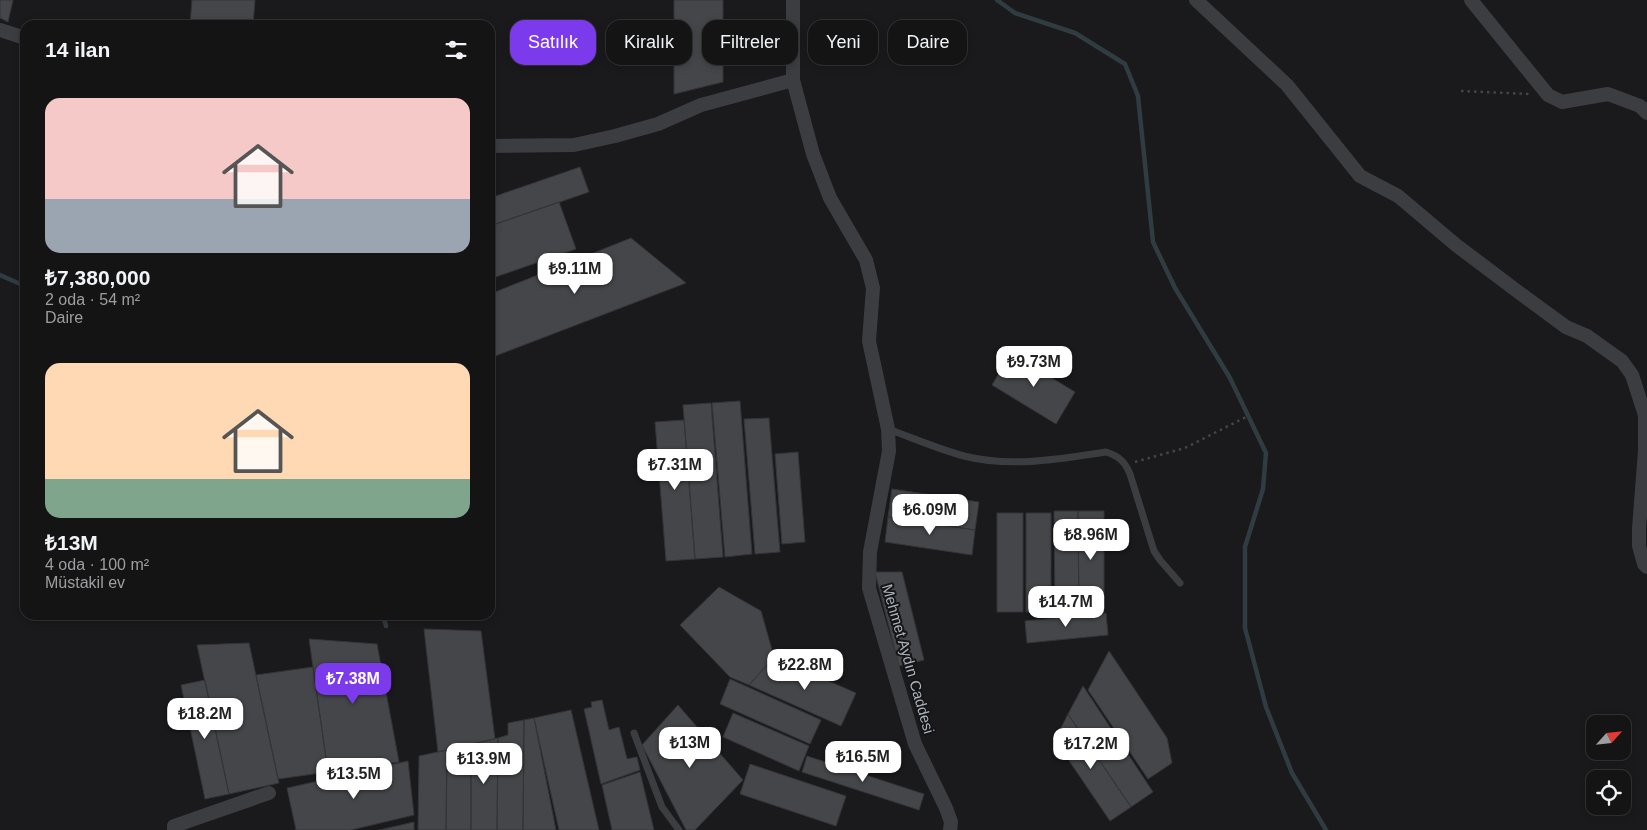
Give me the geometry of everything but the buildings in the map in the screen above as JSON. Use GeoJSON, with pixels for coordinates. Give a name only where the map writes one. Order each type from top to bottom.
{"type":"FeatureCollection","features":[{"type":"Feature","properties":{"kind":"street","name":"Mehmet Aydın Caddesi"},"geometry":{"type":"LineString","coordinates":[[793,0],[792,80],[813,154],[830,198],[866,260],[873,288],[869,341],[888,429],[889,451],[870,552],[869,588],[915,744],[946,808],[951,822],[950,830]]}},
{"type":"Feature","properties":{"kind":"street"},"geometry":{"type":"LineString","coordinates":[[1196,0],[1286,85],[1360,176],[1398,196],[1456,246],[1566,328],[1587,336],[1622,361],[1632,375],[1645,415],[1645,451],[1638,528],[1639,546],[1644,564],[1647,567]]}},
{"type":"Feature","properties":{"kind":"street"},"geometry":{"type":"LineString","coordinates":[[1471,0],[1548,95],[1562,102],[1608,94],[1640,106],[1647,113]]}},
{"type":"Feature","properties":{"kind":"street"},"geometry":{"type":"LineString","coordinates":[[0,30],[20,36]]}},
{"type":"Feature","properties":{"kind":"street"},"geometry":{"type":"LineString","coordinates":[[495,146],[574,145],[616,136],[658,124],[701,105],[792,80]]}},
{"type":"Feature","properties":{"kind":"street"},"geometry":{"type":"LineString","coordinates":[[174,830],[174,826],[269,793]]}},
{"type":"Feature","properties":{"kind":"lane"},"geometry":{"type":"LineString","coordinates":[[888,429],[941,449],[994,461],[1046,461],[1106,452],[1113,454],[1126,465],[1154,551],[1180,583]]}},
{"type":"Feature","properties":{"kind":"lane"},"geometry":{"type":"LineString","coordinates":[[634,733],[662,807],[679,830]]}},
{"type":"Feature","properties":{"kind":"path"},"geometry":{"type":"LineString","coordinates":[[1461,91],[1548,95]]}},
{"type":"Feature","properties":{"kind":"path"},"geometry":{"type":"LineString","coordinates":[[1126,465],[1185,448],[1248,416]]}},
{"type":"Feature","properties":{"kind":"waterway"},"geometry":{"type":"LineString","coordinates":[[997,0],[1015,13],[1075,33],[1125,64],[1138,96],[1153,242],[1175,288],[1230,378],[1266,453],[1263,489],[1245,547],[1245,628],[1266,707],[1292,773],[1326,830]]}},
{"type":"Feature","properties":{"kind":"waterway"},"geometry":{"type":"LineString","coordinates":[[0,275],[20,284]]}},
{"type":"Feature","properties":{"kind":"waterway"},"geometry":{"type":"LineString","coordinates":[[384,620],[386,626]]}}]}
